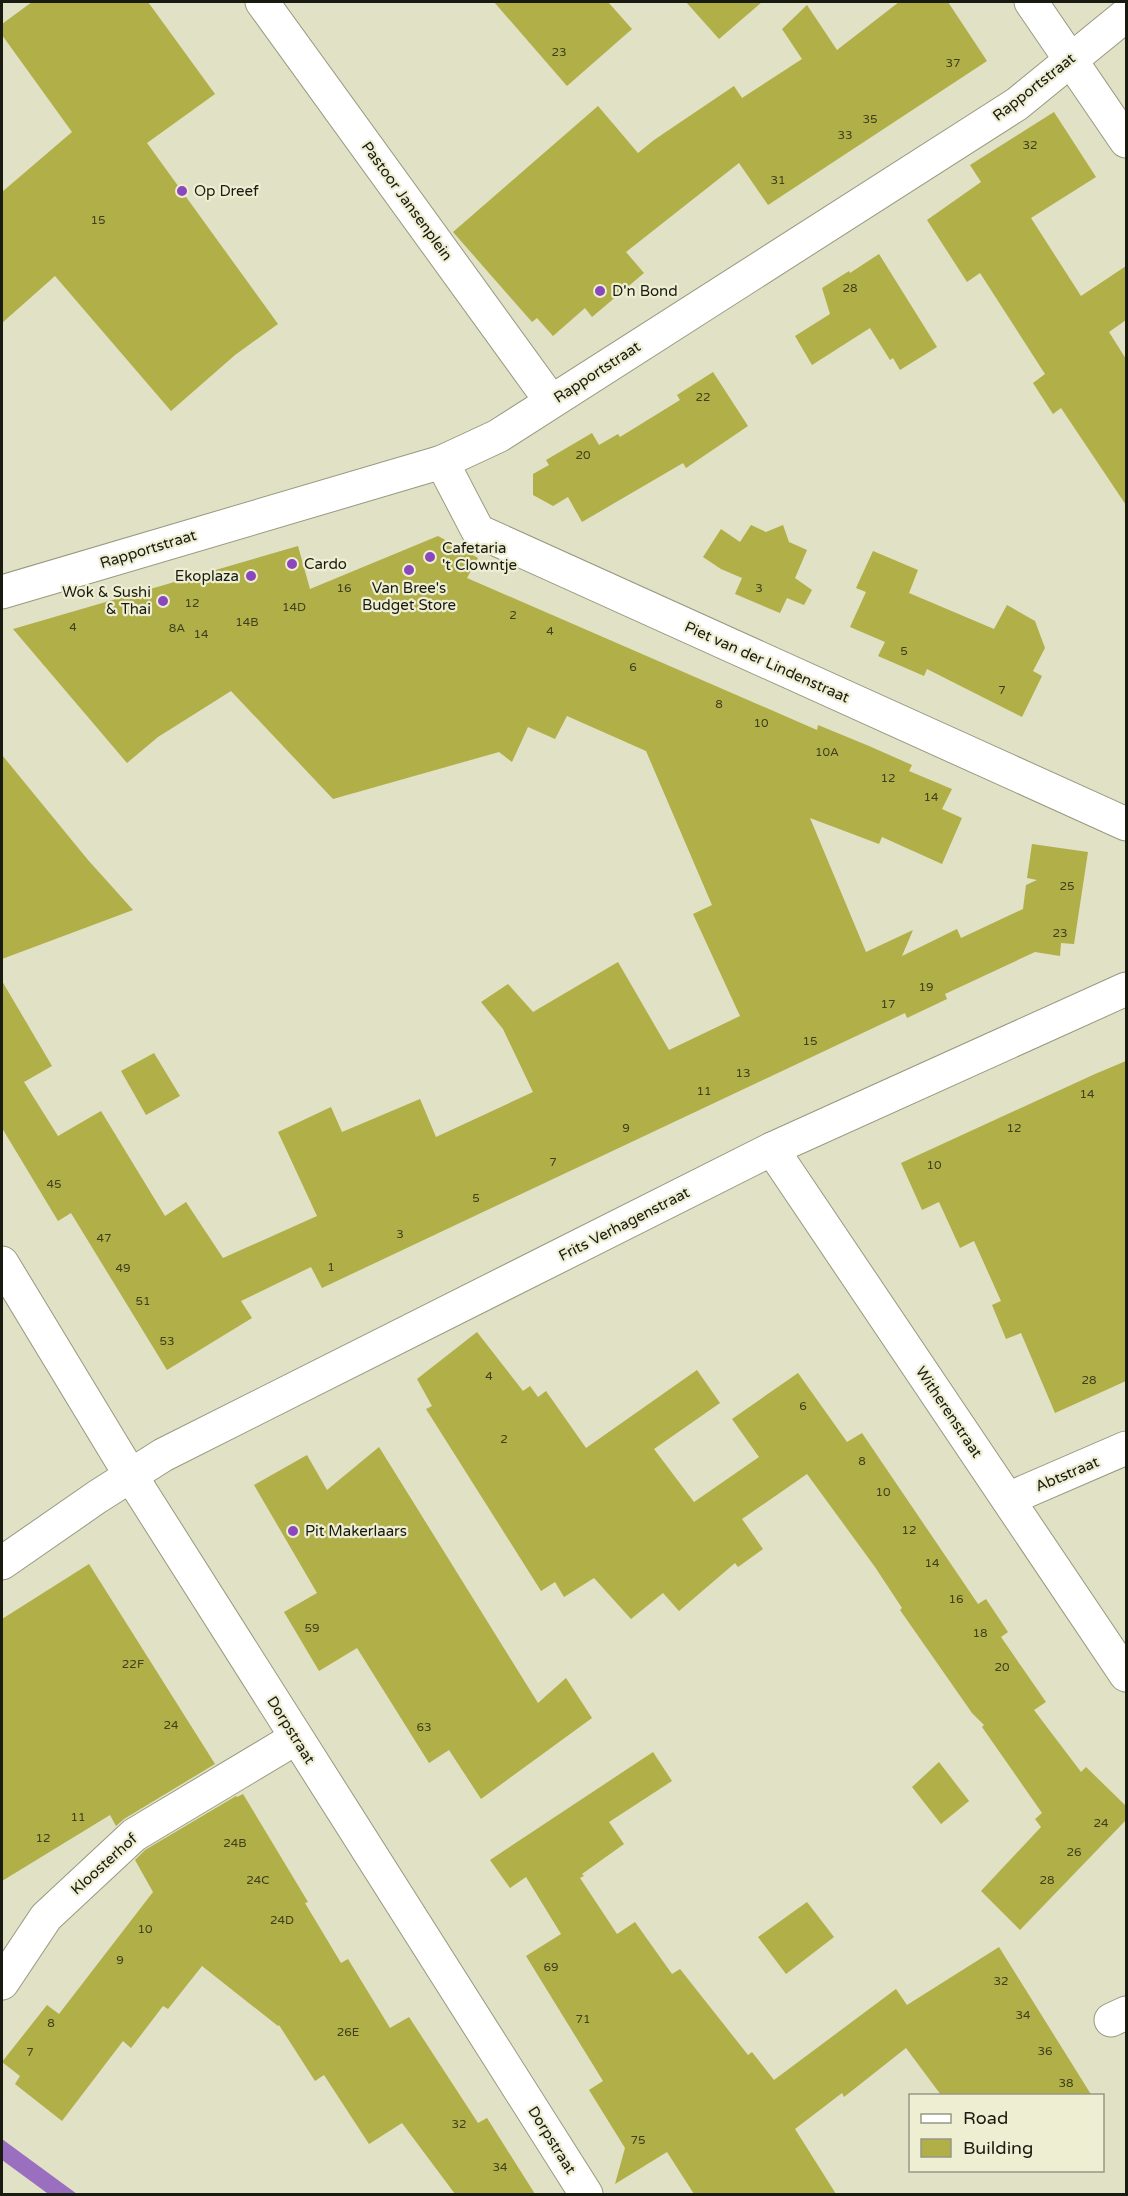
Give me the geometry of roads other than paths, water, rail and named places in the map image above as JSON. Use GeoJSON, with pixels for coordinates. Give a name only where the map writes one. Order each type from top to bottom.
{"type":"FeatureCollection","features":[{"type":"Feature","properties":{"kind":"street","name":"Pastoor Jansenplein"},"geometry":{"type":"LineString","coordinates":[[262,2],[551,401]]}},
{"type":"Feature","properties":{"kind":"street"},"geometry":{"type":"LineString","coordinates":[[1031,2],[1126,141]]}},
{"type":"Feature","properties":{"kind":"street","name":"Rapportstraat"},"geometry":{"type":"LineString","coordinates":[[2,592],[442,462],[498,436],[1017,105],[1126,15]]}},
{"type":"Feature","properties":{"kind":"street","name":"Piet van der Lindenstraat"},"geometry":{"type":"LineString","coordinates":[[442,462],[478,531],[1126,824]]}},
{"type":"Feature","properties":{"kind":"street","name":"Frits Verhagenstraat"},"geometry":{"type":"LineString","coordinates":[[131,1476],[164,1455],[772,1149],[1126,989]]}},
{"type":"Feature","properties":{"kind":"street","name":"Witherenstraat"},"geometry":{"type":"LineString","coordinates":[[772,1149],[1126,1675]]}},
{"type":"Feature","properties":{"kind":"street","name":"Dorpstraat"},"geometry":{"type":"LineString","coordinates":[[2,1263],[131,1476],[586,2194]]}},
{"type":"Feature","properties":{"kind":"street","name":"Abtstraat"},"geometry":{"type":"LineString","coordinates":[[1008,1499],[1126,1448]]}},
{"type":"Feature","properties":{"kind":"street"},"geometry":{"type":"LineString","coordinates":[[2,1563],[131,1476]]}},
{"type":"Feature","properties":{"kind":"street","name":"Kloosterhof"},"geometry":{"type":"LineString","coordinates":[[2,1983],[46,1917],[134,1835],[296,1738]]}},
{"type":"Feature","properties":{"kind":"place","name":"Op Dreef"},"geometry":{"type":"Point","coordinates":[182,191]}},
{"type":"Feature","properties":{"kind":"place","name":"D'n Bond"},"geometry":{"type":"Point","coordinates":[600,291]}},
{"type":"Feature","properties":{"kind":"place","name":"Cafetaria 't Clowntje"},"geometry":{"type":"Point","coordinates":[430,557]}},
{"type":"Feature","properties":{"kind":"place","name":"Cardo"},"geometry":{"type":"Point","coordinates":[292,564]}},
{"type":"Feature","properties":{"kind":"place","name":"Van Bree's Budget Store"},"geometry":{"type":"Point","coordinates":[409,570]}},
{"type":"Feature","properties":{"kind":"place","name":"Ekoplaza"},"geometry":{"type":"Point","coordinates":[251,576]}},
{"type":"Feature","properties":{"kind":"place","name":"Wok & Sushi & Thai"},"geometry":{"type":"Point","coordinates":[163,601]}},
{"type":"Feature","properties":{"kind":"place","name":"Pit Makerlaars"},"geometry":{"type":"Point","coordinates":[293,1531]}}]}
